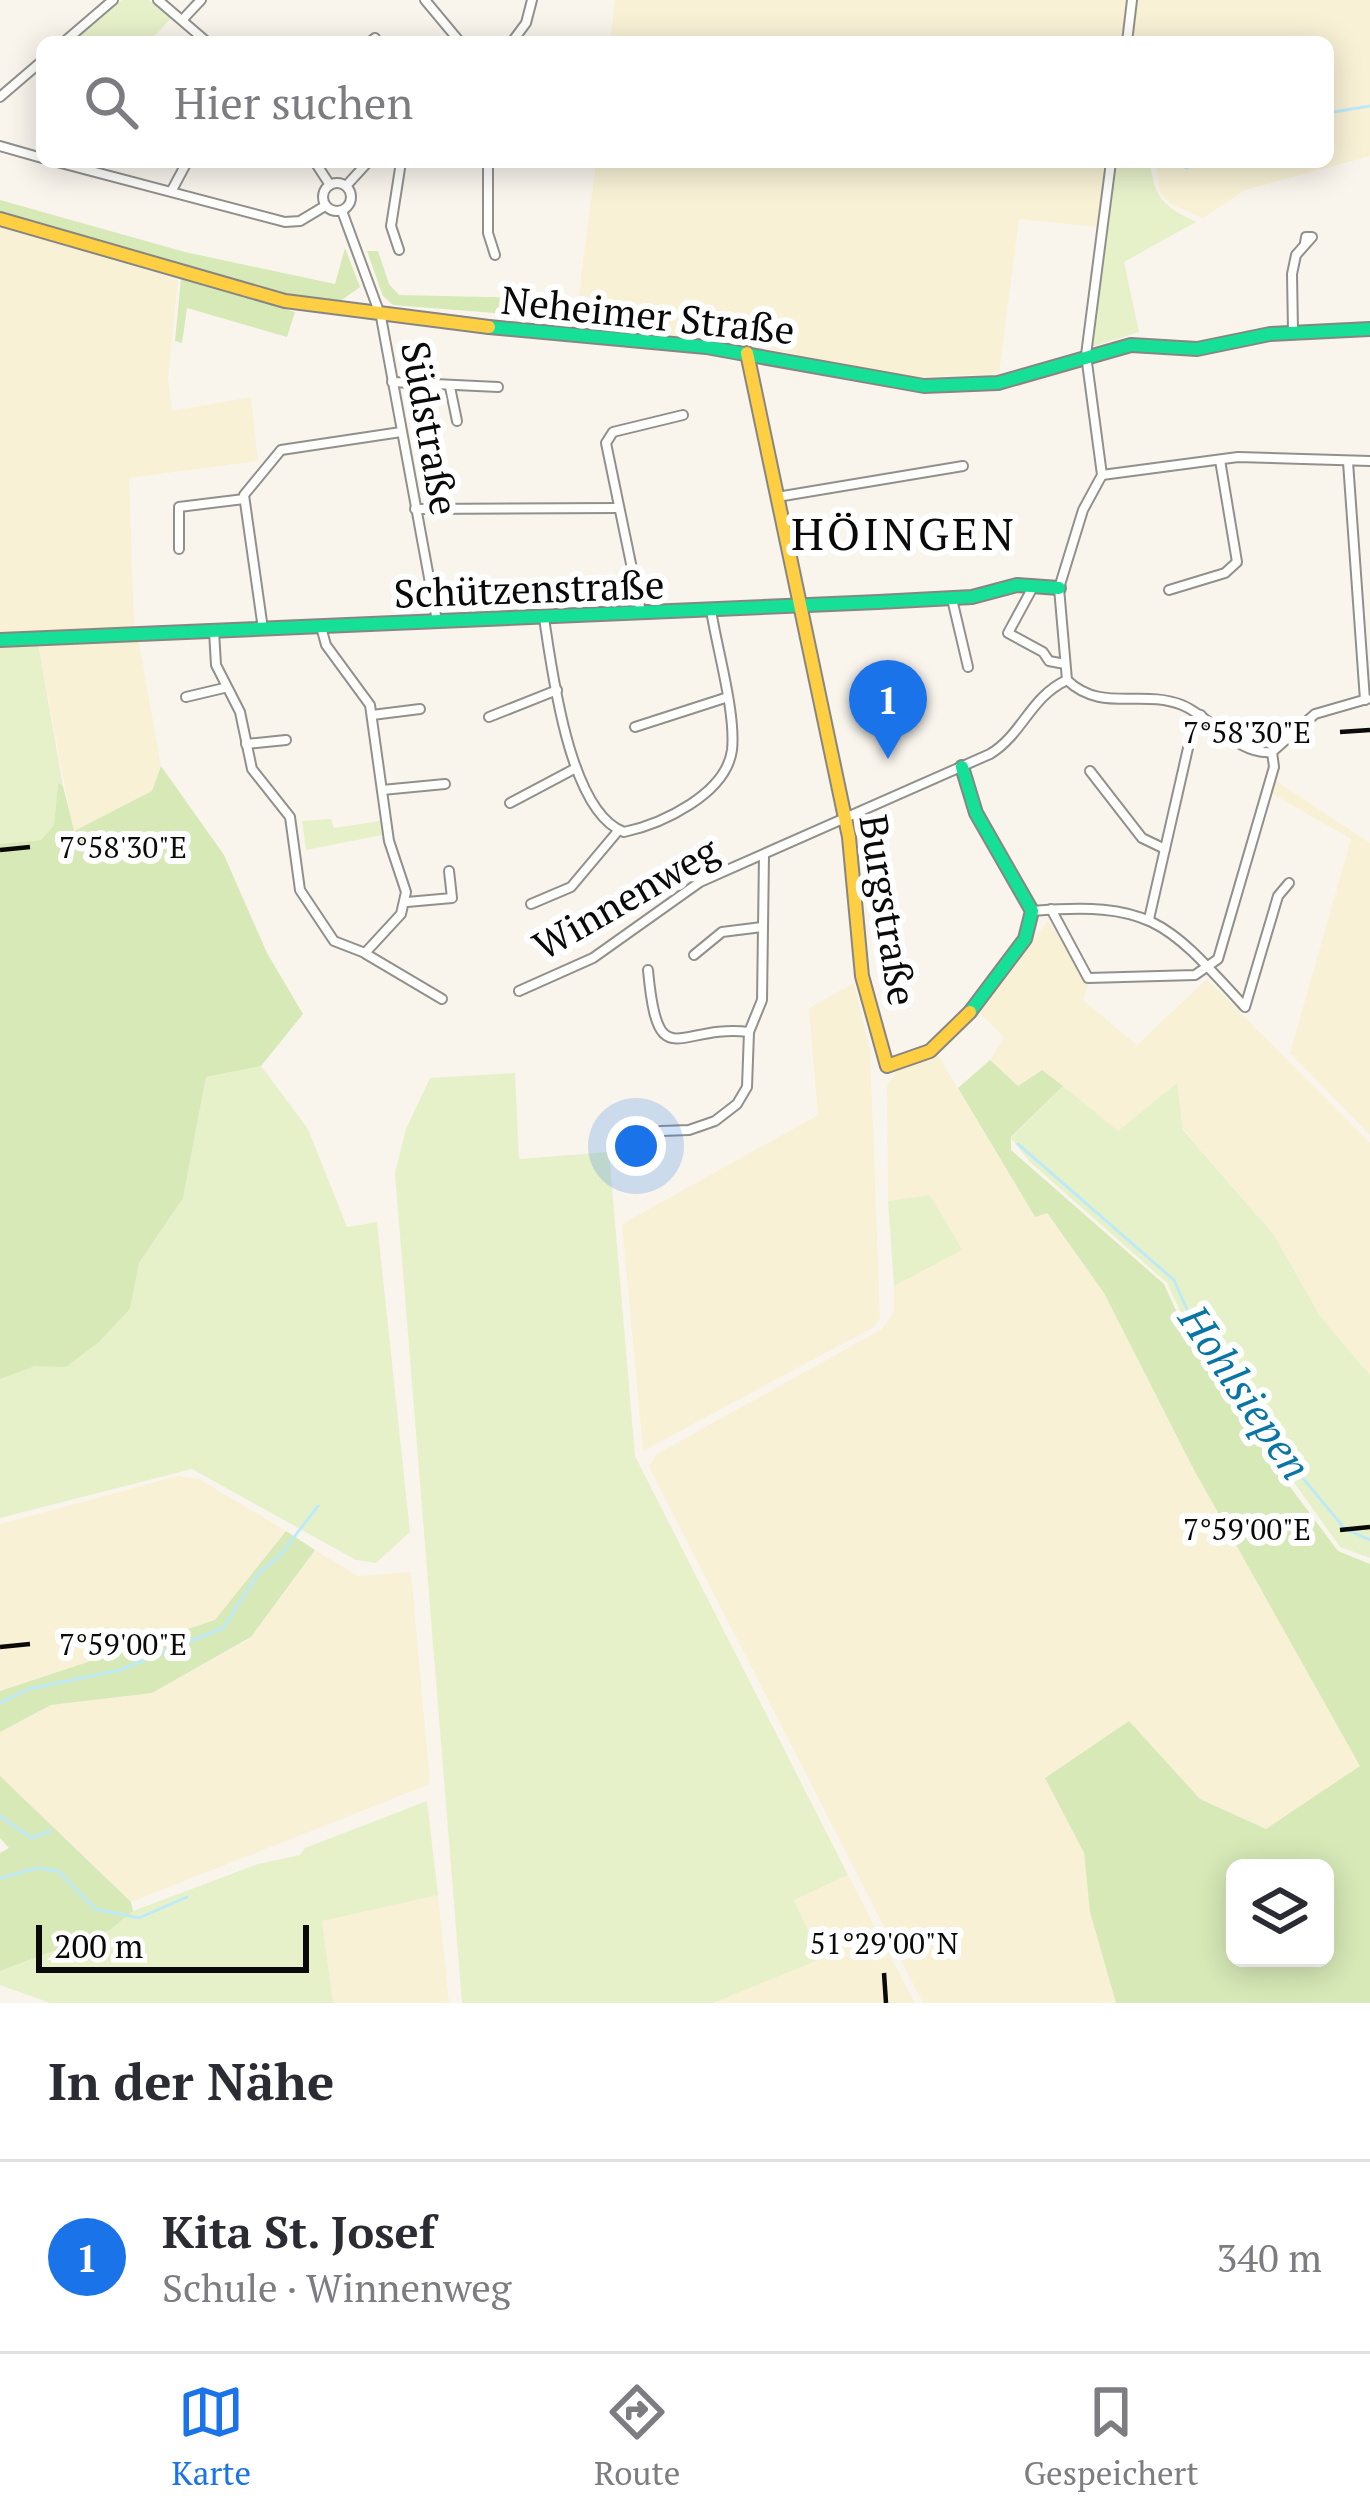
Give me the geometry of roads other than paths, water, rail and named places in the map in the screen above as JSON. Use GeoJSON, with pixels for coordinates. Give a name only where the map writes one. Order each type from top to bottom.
{"type":"FeatureCollection","features":[{"type":"Feature","properties":{"kind":"street"},"geometry":{"type":"LineString","coordinates":[[71,36],[113,0]]}},
{"type":"Feature","properties":{"kind":"street"},"geometry":{"type":"LineString","coordinates":[[158,0],[201,36]]}},
{"type":"Feature","properties":{"kind":"street"},"geometry":{"type":"LineString","coordinates":[[184,18],[201,0]]}},
{"type":"Feature","properties":{"kind":"street"},"geometry":{"type":"LineString","coordinates":[[424,0],[455,36]]}},
{"type":"Feature","properties":{"kind":"street"},"geometry":{"type":"LineString","coordinates":[[516,36],[526,23],[532,0]]}},
{"type":"Feature","properties":{"kind":"street"},"geometry":{"type":"LineString","coordinates":[[1128,36],[1132,0]]}},
{"type":"Feature","properties":{"kind":"street"},"geometry":{"type":"LineString","coordinates":[[0,97],[36,66]]}},
{"type":"Feature","properties":{"kind":"street"},"geometry":{"type":"LineString","coordinates":[[0,146],[36,156]]}},
{"type":"Feature","properties":{"kind":"street"},"geometry":{"type":"LineString","coordinates":[[80,168],[285,222],[300,221],[326,206],[342,211],[352,198],[346,186]]}},
{"type":"Feature","properties":{"kind":"street"},"geometry":{"type":"LineString","coordinates":[[110,176],[112,168]]}},
{"type":"Feature","properties":{"kind":"street"},"geometry":{"type":"LineString","coordinates":[[172,190],[184,168]]}},
{"type":"Feature","properties":{"kind":"street"},"geometry":{"type":"LineString","coordinates":[[319,168],[330,185]]}},
{"type":"Feature","properties":{"kind":"street"},"geometry":{"type":"LineString","coordinates":[[346,186],[362,168]]}},
{"type":"Feature","properties":{"kind":"street"},"geometry":{"type":"LineString","coordinates":[[399,168],[391,226],[399,250]]}},
{"type":"Feature","properties":{"kind":"street"},"geometry":{"type":"LineString","coordinates":[[488,168],[488,233],[495,255]]}},
{"type":"Feature","properties":{"kind":"street"},"geometry":{"type":"LineString","coordinates":[[1110,168],[1086,355],[1102,475],[1083,510],[1059,588],[1067,680],[1083,695],[1170,702],[1201,715],[1250,749],[1272,752],[1315,714],[1367,699],[1348,461]]}},
{"type":"Feature","properties":{"kind":"street"},"geometry":{"type":"LineString","coordinates":[[326,206],[324,192],[330,185]]}},
{"type":"Feature","properties":{"kind":"street"},"geometry":{"type":"LineString","coordinates":[[330,185],[346,186]]}},
{"type":"Feature","properties":{"kind":"street","name":"Südstraße"},"geometry":{"type":"LineString","coordinates":[[342,211],[381,317],[437,621]]}},
{"type":"Feature","properties":{"kind":"street","name":"Neheimer Straße"},"geometry":{"type":"LineString","coordinates":[[0,219],[285,301],[381,317],[747,353],[954,388],[998,382],[1131,345],[1208,348],[1293,332],[1370,329]]}},
{"type":"Feature","properties":{"kind":"street"},"geometry":{"type":"LineString","coordinates":[[1293,332],[1292,274],[1305,243]]}},
{"type":"Feature","properties":{"kind":"street","name":"Burgstraße"},"geometry":{"type":"LineString","coordinates":[[747,353],[845,817],[862,976],[887,1066],[917,1059],[940,1045],[1025,940],[1032,910]]}},
{"type":"Feature","properties":{"kind":"street"},"geometry":{"type":"LineString","coordinates":[[392,382],[498,387]]}},
{"type":"Feature","properties":{"kind":"street"},"geometry":{"type":"LineString","coordinates":[[450,387],[457,421]]}},
{"type":"Feature","properties":{"kind":"street"},"geometry":{"type":"LineString","coordinates":[[641,612],[608,437],[683,415]]}},
{"type":"Feature","properties":{"kind":"street"},"geometry":{"type":"LineString","coordinates":[[262,629],[244,500],[281,450],[400,432]]}},
{"type":"Feature","properties":{"kind":"street"},"geometry":{"type":"LineString","coordinates":[[1102,475],[1220,460],[1370,460]]}},
{"type":"Feature","properties":{"kind":"street"},"geometry":{"type":"LineString","coordinates":[[1169,590],[1230,571],[1237,562],[1220,460]]}},
{"type":"Feature","properties":{"kind":"street"},"geometry":{"type":"LineString","coordinates":[[776,497],[963,466]]}},
{"type":"Feature","properties":{"kind":"street"},"geometry":{"type":"LineString","coordinates":[[179,549],[177,508],[244,500]]}},
{"type":"Feature","properties":{"kind":"street"},"geometry":{"type":"LineString","coordinates":[[415,509],[619,508]]}},
{"type":"Feature","properties":{"kind":"street"},"geometry":{"type":"LineString","coordinates":[[1034,586],[1008,633],[1043,652],[1049,661],[1065,664]]}},
{"type":"Feature","properties":{"kind":"street","name":"Schützenstraße"},"geometry":{"type":"LineString","coordinates":[[0,640],[801,606],[952,597],[1034,586],[1059,588]]}},
{"type":"Feature","properties":{"kind":"street"},"geometry":{"type":"LineString","coordinates":[[952,597],[968,668]]}},
{"type":"Feature","properties":{"kind":"street"},"geometry":{"type":"LineString","coordinates":[[531,904],[571,887],[618,831],[664,817],[720,777],[732,752],[711,610]]}},
{"type":"Feature","properties":{"kind":"street"},"geometry":{"type":"LineString","coordinates":[[544,616],[576,768],[599,811],[618,831]]}},
{"type":"Feature","properties":{"kind":"street"},"geometry":{"type":"LineString","coordinates":[[321,627],[326,645],[363,690],[372,715],[388,841],[407,902]]}},
{"type":"Feature","properties":{"kind":"street"},"geometry":{"type":"LineString","coordinates":[[214,631],[216,665],[237,704],[255,775],[290,817],[296,876],[307,904],[334,941],[365,953],[442,999]]}},
{"type":"Feature","properties":{"kind":"street","name":"Winnenweg"},"geometry":{"type":"LineString","coordinates":[[519,991],[583,964],[688,888],[962,767],[1009,740],[1038,697],[1067,680]]}},
{"type":"Feature","properties":{"kind":"street"},"geometry":{"type":"LineString","coordinates":[[186,698],[225,688]]}},
{"type":"Feature","properties":{"kind":"street"},"geometry":{"type":"LineString","coordinates":[[489,717],[557,690]]}},
{"type":"Feature","properties":{"kind":"street"},"geometry":{"type":"LineString","coordinates":[[635,728],[725,698]]}},
{"type":"Feature","properties":{"kind":"street"},"geometry":{"type":"LineString","coordinates":[[372,715],[420,709]]}},
{"type":"Feature","properties":{"kind":"street"},"geometry":{"type":"LineString","coordinates":[[1149,919],[1191,734],[1201,715]]}},
{"type":"Feature","properties":{"kind":"street"},"geometry":{"type":"LineString","coordinates":[[247,744],[286,740]]}},
{"type":"Feature","properties":{"kind":"street"},"geometry":{"type":"LineString","coordinates":[[1051,909],[1088,978],[1196,976],[1210,968],[1218,959],[1274,767],[1272,752]]}},
{"type":"Feature","properties":{"kind":"street"},"geometry":{"type":"LineString","coordinates":[[962,767],[976,812],[1032,910],[1096,905],[1168,926],[1245,1006],[1278,896],[1289,883]]}},
{"type":"Feature","properties":{"kind":"street"},"geometry":{"type":"LineString","coordinates":[[510,803],[576,768]]}},
{"type":"Feature","properties":{"kind":"street"},"geometry":{"type":"LineString","coordinates":[[1090,771],[1142,838],[1165,849]]}},
{"type":"Feature","properties":{"kind":"street"},"geometry":{"type":"LineString","coordinates":[[382,790],[445,784]]}},
{"type":"Feature","properties":{"kind":"street"},"geometry":{"type":"LineString","coordinates":[[661,1131],[703,1126],[737,1104],[748,1080],[748,1032],[762,1000],[764,854]]}},
{"type":"Feature","properties":{"kind":"street"},"geometry":{"type":"LineString","coordinates":[[407,902],[452,898],[449,871]]}},
{"type":"Feature","properties":{"kind":"street"},"geometry":{"type":"LineString","coordinates":[[365,953],[378,945],[407,902]]}},
{"type":"Feature","properties":{"kind":"street"},"geometry":{"type":"LineString","coordinates":[[694,955],[722,932],[762,927]]}},
{"type":"Feature","properties":{"kind":"street"},"geometry":{"type":"LineString","coordinates":[[648,970],[652,1019],[664,1036],[679,1040],[748,1032]]}},
{"type":"Feature","properties":{"kind":"waterway"},"geometry":{"type":"LineString","coordinates":[[1334,112],[1370,106]]}},
{"type":"Feature","properties":{"kind":"waterway","name":"Hohlsiepen"},"geometry":{"type":"LineString","coordinates":[[1018,1144],[1174,1280],[1202,1343],[1247,1379],[1297,1471],[1345,1529],[1370,1540]]}},
{"type":"Feature","properties":{"kind":"waterway"},"geometry":{"type":"LineString","coordinates":[[0,1703],[29,1689],[120,1670],[223,1628],[258,1574],[281,1554],[318,1506]]}},
{"type":"Feature","properties":{"kind":"waterway"},"geometry":{"type":"LineString","coordinates":[[0,1816],[31,1838],[51,1831]]}},
{"type":"Feature","properties":{"kind":"waterway"},"geometry":{"type":"LineString","coordinates":[[0,1878],[37,1868],[58,1871],[95,1909],[139,1918],[187,1897]]}},
{"type":"Feature","properties":{"kind":"place","name":"Kita St. Josef"},"geometry":{"type":"Point","coordinates":[888,759]}},
{"type":"Feature","properties":{"kind":"district","name":"HÖINGEN"},"geometry":{"type":"Point","coordinates":[904,533]}}]}
